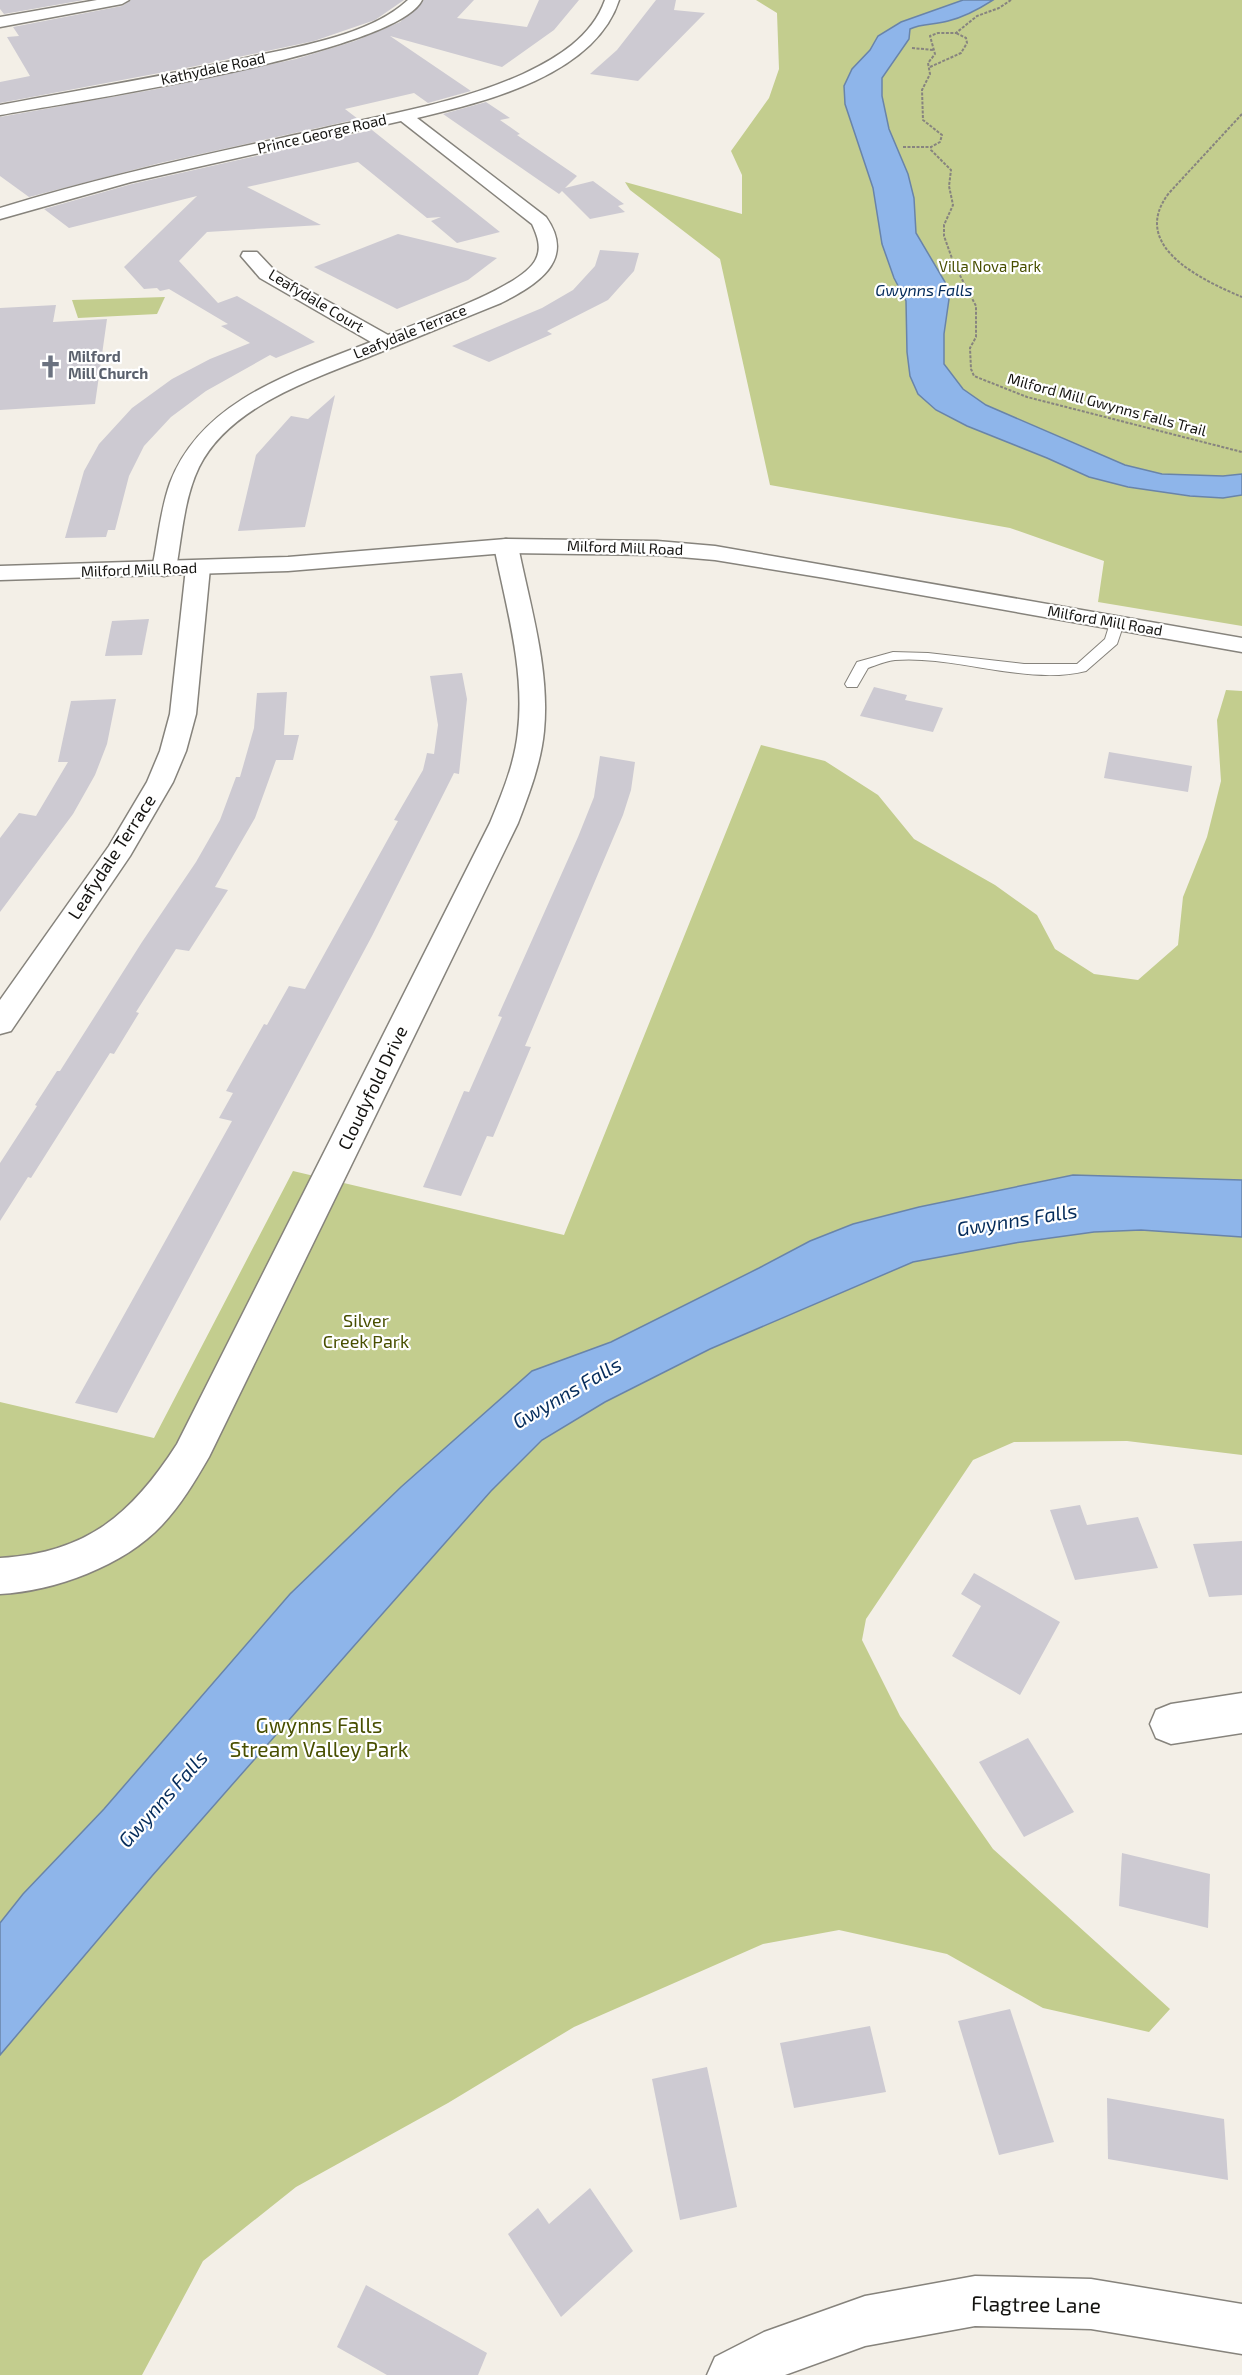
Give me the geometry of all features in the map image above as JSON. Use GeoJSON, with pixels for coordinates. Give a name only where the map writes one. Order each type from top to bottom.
{"type":"FeatureCollection","features":[{"type":"Feature","properties":{"kind":"street"},"geometry":{"type":"LineString","coordinates":[[0,22],[122,0]]}},
{"type":"Feature","properties":{"kind":"street","name":"Kathydale Road"},"geometry":{"type":"LineString","coordinates":[[0,110],[183,76],[326,44],[385,23],[407,9],[415,0]]}},
{"type":"Feature","properties":{"kind":"street","name":"Prince George Road"},"geometry":{"type":"LineString","coordinates":[[0,214],[124,178],[403,115],[488,92],[552,64],[593,34],[605,19],[612,0]]}},
{"type":"Feature","properties":{"kind":"street","name":"Leafydale Terrace"},"geometry":{"type":"LineString","coordinates":[[164,569],[181,484],[192,458],[206,439],[248,404],[275,388],[494,299],[523,283],[538,271],[547,258],[550,245],[549,234],[528,209],[403,115]]}},
{"type":"Feature","properties":{"kind":"street","name":"Leafydale Court"},"geometry":{"type":"LineString","coordinates":[[250,256],[267,274],[281,284],[386,342]]}},
{"type":"Feature","properties":{"kind":"street","name":"Milford Mill Road"},"geometry":{"type":"LineString","coordinates":[[0,573],[288,564],[506,546],[597,546],[715,553],[1242,645]]}},
{"type":"Feature","properties":{"kind":"street","name":"Cloudyfold Drive"},"geometry":{"type":"LineString","coordinates":[[0,1576],[16,1576],[66,1566],[103,1548],[147,1516],[172,1486],[196,1446],[504,824],[518,788],[532,730],[532,699],[506,546]]}},
{"type":"Feature","properties":{"kind":"street","name":"Leafydale Terrace"},"geometry":{"type":"LineString","coordinates":[[0,1023],[120,850],[160,782],[173,751],[183,714],[198,568]]}},
{"type":"Feature","properties":{"kind":"street"},"geometry":{"type":"LineString","coordinates":[[1171,1724],[1242,1713]]}},
{"type":"Feature","properties":{"kind":"street","name":"Flagtree Lane"},"geometry":{"type":"LineString","coordinates":[[733,2375],[764,2357],[865,2320],[975,2301],[1091,2304],[1242,2329]]}},
{"type":"Feature","properties":{"kind":"lane"},"geometry":{"type":"LineString","coordinates":[[852,684],[862,665],[894,656],[928,657],[1024,668],[1066,670],[1081,668],[1112,641],[1117,623]]}},
{"type":"Feature","properties":{"kind":"path"},"geometry":{"type":"LineString","coordinates":[[956,33],[977,16],[999,8],[1011,0]]}},
{"type":"Feature","properties":{"kind":"path"},"geometry":{"type":"LineString","coordinates":[[903,147],[931,147],[939,142],[942,135],[923,120],[923,86],[931,76],[928,63],[934,54],[930,36],[956,33],[966,38],[967,43],[962,53],[930,67]]}},
{"type":"Feature","properties":{"kind":"path"},"geometry":{"type":"LineString","coordinates":[[912,48],[934,50]]}},
{"type":"Feature","properties":{"kind":"path"},"geometry":{"type":"LineString","coordinates":[[1242,114],[1226,135],[1168,194],[1160,205],[1155,221],[1162,246],[1188,270],[1213,286],[1242,297]]}},
{"type":"Feature","properties":{"kind":"path","name":"Milford Mill Gwynns Falls Trail"},"geometry":{"type":"LineString","coordinates":[[931,147],[951,170],[949,186],[953,205],[944,225],[944,236],[954,264],[976,306],[978,324],[970,355],[974,376],[1027,397],[1242,452]]}},
{"type":"Feature","properties":{"kind":"green space","name":"Villa Nova Park"},"geometry":{"type":"Polygon","coordinates":[[[756,0],[1242,0],[1242,626],[1098,602],[1104,561],[1010,528],[770,485],[720,259],[630,190],[625,182],[742,214],[742,175],[731,151],[769,98],[779,69],[777,13],[756,0]]]}},
{"type":"Feature","properties":{"kind":"green space"},"geometry":{"type":"Polygon","coordinates":[[[165,297],[157,314],[78,318],[72,300],[165,297]]]}},
{"type":"Feature","properties":{"kind":"green space","name":"Gwynns Falls Stream Valley Park"},"geometry":{"type":"Polygon","coordinates":[[[1226,690],[1242,691],[1242,1180],[1073,1175],[919,1207],[853,1224],[810,1241],[615,1340],[908,1242],[1242,1212],[1242,1455],[1127,1441],[1014,1442],[973,1460],[866,1619],[862,1640],[900,1716],[993,1849],[1170,2009],[1149,2032],[1043,2008],[947,1954],[839,1930],[763,1944],[574,2027],[448,2103],[296,2187],[203,2261],[142,2375],[0,2375],[0,1402],[154,1438],[293,1171],[564,1235],[761,745],[825,761],[878,795],[914,839],[995,885],[1037,915],[1055,949],[1094,974],[1138,980],[1178,945],[1183,897],[1207,837],[1221,781],[1217,720],[1226,690]]]}},
{"type":"Feature","properties":{"kind":"water","name":"Gwynns Falls"},"geometry":{"type":"Polygon","coordinates":[[[963,0],[993,0],[960,17],[910,29],[909,39],[882,78],[882,96],[889,129],[908,174],[914,198],[916,233],[945,282],[949,299],[944,334],[944,364],[963,389],[986,405],[1125,465],[1162,474],[1223,476],[1242,474],[1242,495],[1223,498],[1190,496],[1128,487],[1089,477],[967,426],[936,410],[918,394],[910,376],[906,301],[894,278],[882,244],[873,188],[845,104],[844,86],[852,69],[870,50],[878,36],[901,22],[963,0]]]}},
{"type":"Feature","properties":{"kind":"water","name":"Gwynns Falls"},"geometry":{"type":"Polygon","coordinates":[[[1073,1175],[1242,1180],[1242,1237],[1141,1230],[1094,1232],[1015,1243],[913,1262],[710,1349],[605,1402],[542,1440],[491,1491],[353,1647],[152,1876],[0,2055],[0,1923],[23,1894],[104,1809],[290,1594],[401,1487],[532,1371],[611,1342],[810,1241],[853,1224],[919,1207],[1073,1175]]]}},
{"type":"Feature","properties":{"kind":"building"},"geometry":{"type":"Polygon","coordinates":[[[0,0],[84,0],[4,14],[0,9],[0,0]]]}},
{"type":"Feature","properties":{"kind":"building"},"geometry":{"type":"Polygon","coordinates":[[[131,0],[404,0],[375,20],[314,41],[0,103],[0,82],[30,76],[7,37],[19,36],[13,27],[122,6],[131,0]]]}},
{"type":"Feature","properties":{"kind":"building"},"geometry":{"type":"Polygon","coordinates":[[[424,0],[474,0],[457,18],[527,27],[539,0],[579,0],[554,30],[502,67],[390,36],[471,91],[428,103],[414,93],[345,109],[358,119],[160,163],[29,197],[0,176],[0,117],[157,89],[296,59],[355,41],[400,22],[424,0]]]}},
{"type":"Feature","properties":{"kind":"building"},"geometry":{"type":"Polygon","coordinates":[[[656,0],[676,0],[674,10],[705,13],[638,81],[590,74],[617,50],[656,0]]]}},
{"type":"Feature","properties":{"kind":"building"},"geometry":{"type":"Polygon","coordinates":[[[486,102],[510,118],[500,120],[520,134],[517,135],[577,176],[565,188],[593,181],[624,204],[618,206],[625,212],[590,219],[562,191],[559,194],[443,114],[486,102]]]}},
{"type":"Feature","properties":{"kind":"building"},"geometry":{"type":"Polygon","coordinates":[[[372,130],[500,232],[457,243],[431,221],[441,217],[427,218],[358,162],[247,187],[321,225],[207,232],[179,261],[218,303],[237,296],[315,342],[276,358],[270,355],[206,391],[171,417],[144,446],[129,476],[115,530],[108,530],[106,537],[65,538],[84,471],[99,444],[132,408],[172,379],[210,359],[250,343],[221,326],[228,324],[169,289],[160,291],[157,288],[144,289],[124,267],[197,196],[69,228],[44,209],[132,184],[372,130]]]}},
{"type":"Feature","properties":{"kind":"building"},"geometry":{"type":"Polygon","coordinates":[[[398,234],[497,258],[468,280],[397,309],[314,267],[398,234]]]}},
{"type":"Feature","properties":{"kind":"building"},"geometry":{"type":"Polygon","coordinates":[[[600,250],[639,253],[634,271],[608,300],[547,331],[552,334],[489,362],[452,346],[542,308],[573,290],[595,266],[600,250]]]}},
{"type":"Feature","properties":{"kind":"building","name":"Milford Mill Church"},"geometry":{"type":"Polygon","coordinates":[[[56,305],[53,322],[107,319],[95,404],[0,410],[0,308],[56,305]]]}},
{"type":"Feature","properties":{"kind":"building"},"geometry":{"type":"Polygon","coordinates":[[[335,395],[305,527],[238,531],[256,455],[291,416],[308,419],[335,395]]]}},
{"type":"Feature","properties":{"kind":"building"},"geometry":{"type":"Polygon","coordinates":[[[149,619],[142,655],[105,656],[112,621],[149,619]]]}},
{"type":"Feature","properties":{"kind":"building"},"geometry":{"type":"Polygon","coordinates":[[[462,673],[467,699],[459,774],[454,773],[372,936],[117,1413],[75,1403],[232,1121],[219,1118],[233,1093],[226,1091],[264,1024],[267,1025],[289,986],[305,989],[398,821],[394,820],[423,770],[427,753],[434,754],[438,725],[430,676],[462,673]]]}},
{"type":"Feature","properties":{"kind":"building"},"geometry":{"type":"Polygon","coordinates":[[[874,687],[907,695],[905,700],[943,708],[933,732],[860,716],[874,687]]]}},
{"type":"Feature","properties":{"kind":"building"},"geometry":{"type":"Polygon","coordinates":[[[287,692],[284,735],[299,735],[293,760],[276,760],[255,818],[215,887],[228,890],[189,951],[176,949],[136,1012],[139,1013],[114,1054],[110,1053],[31,1178],[28,1177],[0,1221],[0,1163],[57,1071],[60,1071],[196,862],[220,820],[236,777],[240,777],[254,728],[257,693],[287,692]]]}},
{"type":"Feature","properties":{"kind":"building"},"geometry":{"type":"Polygon","coordinates":[[[116,699],[107,744],[95,775],[73,814],[0,912],[0,838],[19,813],[36,816],[68,762],[58,762],[71,701],[116,699]]]}},
{"type":"Feature","properties":{"kind":"building"},"geometry":{"type":"Polygon","coordinates":[[[1109,752],[1192,766],[1188,792],[1104,778],[1109,752]]]}},
{"type":"Feature","properties":{"kind":"building"},"geometry":{"type":"Polygon","coordinates":[[[600,756],[635,762],[631,790],[623,815],[525,1046],[531,1047],[493,1137],[487,1136],[461,1196],[423,1187],[464,1091],[469,1092],[502,1017],[498,1016],[578,837],[594,797],[600,756]]]}},
{"type":"Feature","properties":{"kind":"building"},"geometry":{"type":"Polygon","coordinates":[[[1080,1505],[1087,1525],[1138,1517],[1158,1568],[1075,1580],[1050,1510],[1080,1505]]]}},
{"type":"Feature","properties":{"kind":"building"},"geometry":{"type":"Polygon","coordinates":[[[1242,1541],[1242,1595],[1209,1597],[1193,1544],[1242,1541]]]}},
{"type":"Feature","properties":{"kind":"building"},"geometry":{"type":"Polygon","coordinates":[[[974,1573],[1060,1622],[1020,1695],[952,1656],[981,1606],[961,1594],[974,1573]]]}},
{"type":"Feature","properties":{"kind":"building"},"geometry":{"type":"Polygon","coordinates":[[[1028,1738],[1074,1812],[1024,1837],[979,1762],[1028,1738]]]}},
{"type":"Feature","properties":{"kind":"building"},"geometry":{"type":"Polygon","coordinates":[[[1122,1853],[1210,1874],[1208,1928],[1119,1906],[1122,1853]]]}},
{"type":"Feature","properties":{"kind":"building"},"geometry":{"type":"Polygon","coordinates":[[[1010,2009],[1054,2142],[999,2155],[958,2021],[1010,2009]]]}},
{"type":"Feature","properties":{"kind":"building"},"geometry":{"type":"Polygon","coordinates":[[[870,2026],[886,2092],[794,2108],[780,2043],[870,2026]]]}},
{"type":"Feature","properties":{"kind":"building"},"geometry":{"type":"Polygon","coordinates":[[[707,2067],[737,2207],[680,2220],[652,2079],[707,2067]]]}},
{"type":"Feature","properties":{"kind":"building"},"geometry":{"type":"Polygon","coordinates":[[[1107,2098],[1224,2119],[1228,2180],[1108,2159],[1107,2098]]]}},
{"type":"Feature","properties":{"kind":"building"},"geometry":{"type":"Polygon","coordinates":[[[590,2188],[633,2251],[561,2317],[508,2234],[538,2208],[549,2224],[590,2188]]]}},
{"type":"Feature","properties":{"kind":"building"},"geometry":{"type":"Polygon","coordinates":[[[366,2285],[487,2353],[478,2375],[387,2375],[337,2347],[366,2285]]]}},
{"type":"Feature","properties":{"kind":"place","name":"Milford Mill Church"},"geometry":{"type":"Point","coordinates":[50,366]}},
{"type":"Feature","properties":{"kind":"park label","name":"Silver Creek Park"},"geometry":{"type":"Point","coordinates":[366,1331]}}]}
